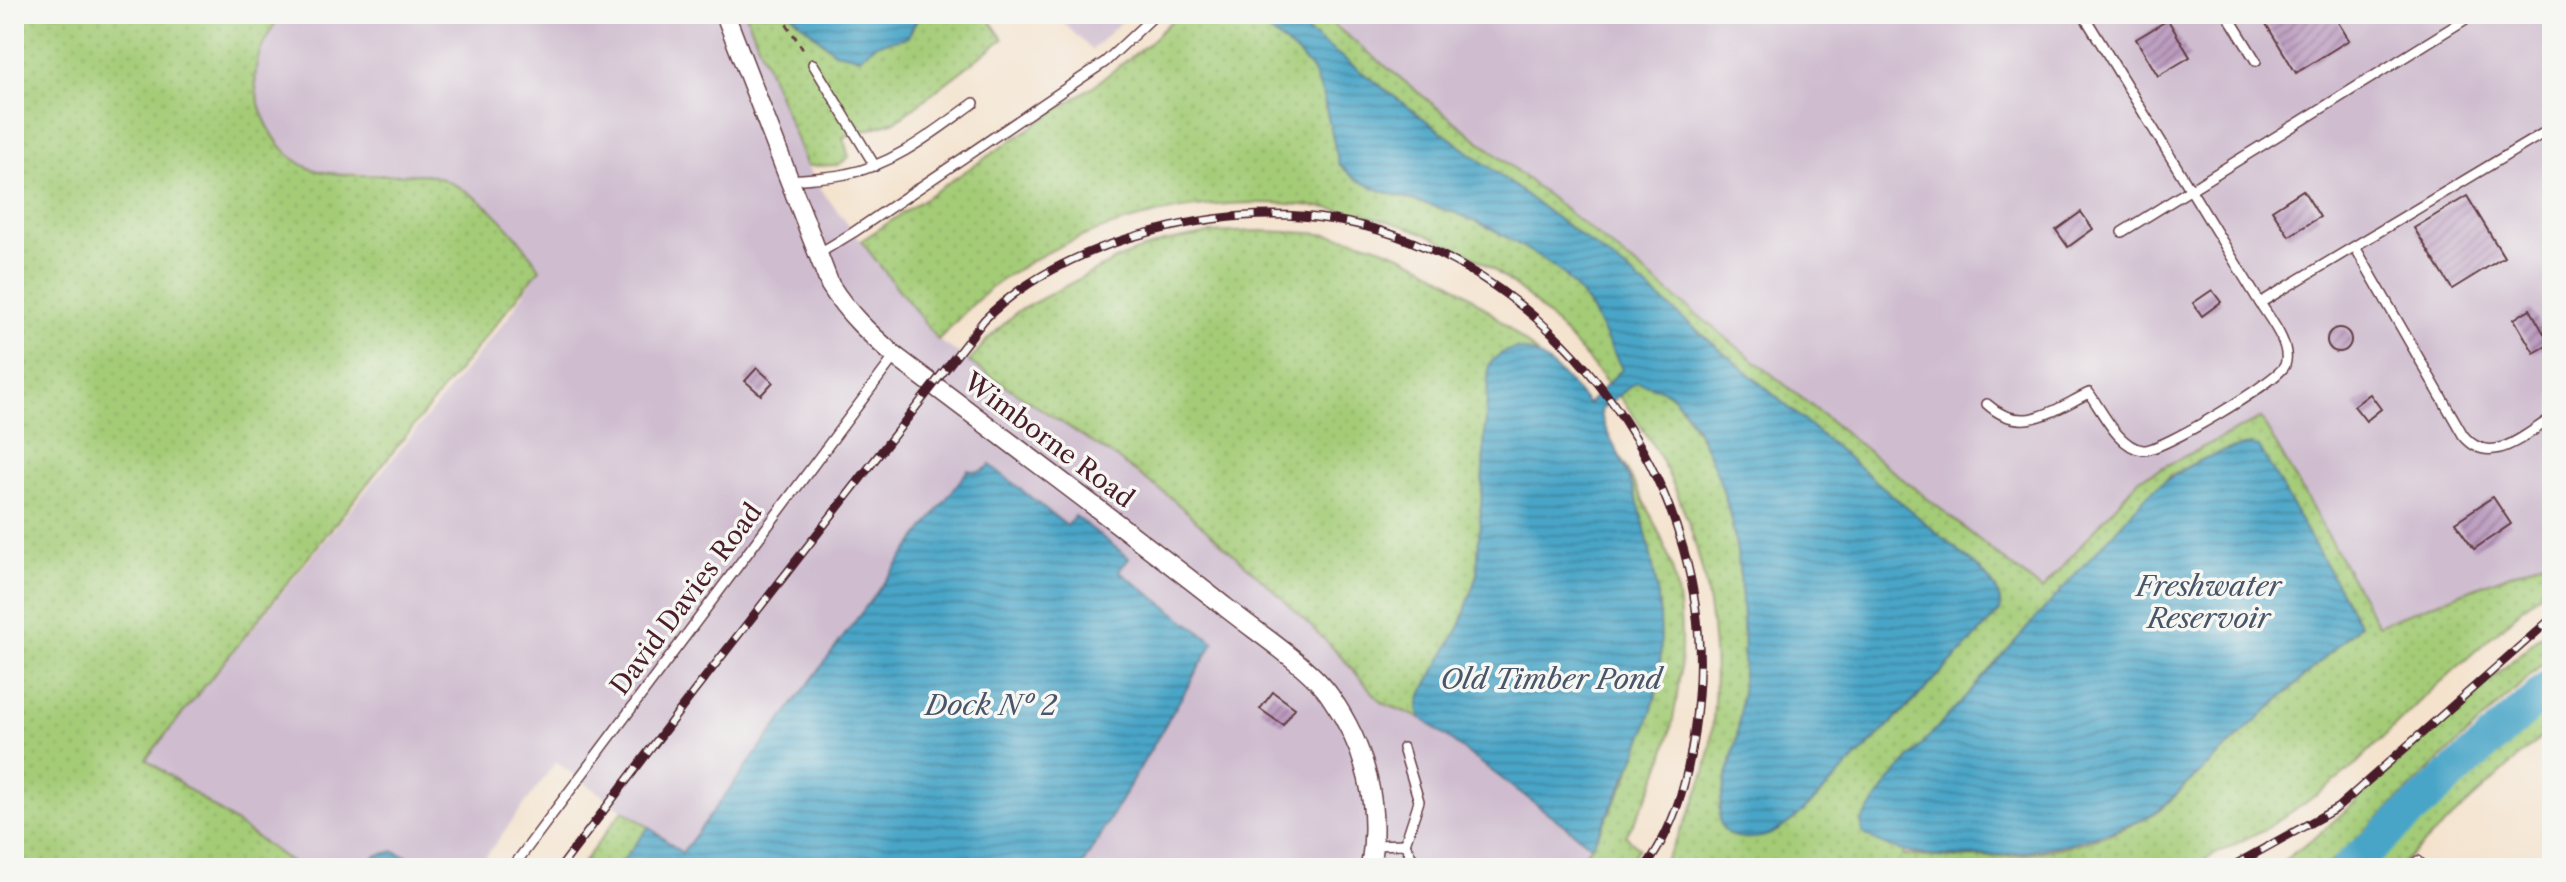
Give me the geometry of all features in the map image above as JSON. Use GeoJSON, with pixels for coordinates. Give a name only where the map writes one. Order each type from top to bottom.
{"type":"FeatureCollection","features":[{"type":"Feature","properties":{"kind":"street","name":"Wimborne Road"},"geometry":{"type":"LineString","coordinates":[[725,14],[830,285],[842,304],[895,356],[1211,596],[1325,689],[1348,724],[1364,760],[1374,809],[1370,868]]}},
{"type":"Feature","properties":{"kind":"lane"},"geometry":{"type":"LineString","coordinates":[[818,254],[1105,62],[1156,14]]}},
{"type":"Feature","properties":{"kind":"lane"},"geometry":{"type":"LineString","coordinates":[[1987,404],[2010,420],[2027,420],[2089,393],[2126,442],[2142,450],[2151,450],[2254,392],[2281,373],[2287,361],[2285,348],[2260,303],[2085,18],[2099,14]]}},
{"type":"Feature","properties":{"kind":"lane"},"geometry":{"type":"LineString","coordinates":[[2227,14],[2256,61]]}},
{"type":"Feature","properties":{"kind":"lane"},"geometry":{"type":"LineString","coordinates":[[2122,232],[2474,14]]}},
{"type":"Feature","properties":{"kind":"lane"},"geometry":{"type":"LineString","coordinates":[[2547,14],[2552,23]]}},
{"type":"Feature","properties":{"kind":"lane"},"geometry":{"type":"LineString","coordinates":[[813,64],[875,166]]}},
{"type":"Feature","properties":{"kind":"lane"},"geometry":{"type":"LineString","coordinates":[[790,180],[845,174],[875,166],[926,138],[974,103]]}},
{"type":"Feature","properties":{"kind":"lane"},"geometry":{"type":"LineString","coordinates":[[2260,303],[2552,128]]}},
{"type":"Feature","properties":{"kind":"lane"},"geometry":{"type":"LineString","coordinates":[[2355,247],[2463,435],[2476,448],[2491,451],[2501,448],[2552,418]]}},
{"type":"Feature","properties":{"kind":"lane","name":"David Davies Road"},"geometry":{"type":"LineString","coordinates":[[512,868],[895,356]]}},
{"type":"Feature","properties":{"kind":"lane"},"geometry":{"type":"LineString","coordinates":[[1403,748],[1419,801],[1405,844],[1417,868]]}},
{"type":"Feature","properties":{"kind":"lane"},"geometry":{"type":"LineString","coordinates":[[1373,845],[1405,844]]}},
{"type":"Feature","properties":{"kind":"path"},"geometry":{"type":"LineString","coordinates":[[780,14],[813,64]]}},
{"type":"Feature","properties":{"kind":"shaded area"},"geometry":{"type":"Polygon","coordinates":[[[284,14],[746,14],[807,166],[825,195],[938,340],[1170,497],[1277,593],[1337,652],[1382,703],[1421,718],[1592,846],[1571,868],[1081,868],[1214,642],[1119,571],[1128,557],[1074,517],[1067,526],[990,466],[985,470],[968,470],[682,853],[556,762],[477,868],[299,868],[145,760],[507,319],[540,269],[426,174],[332,173],[310,168],[293,159],[271,131],[260,106],[255,79],[258,58],[266,39],[284,14]]]}},
{"type":"Feature","properties":{"kind":"shaded area"},"geometry":{"type":"Polygon","coordinates":[[[1054,14],[1129,14],[1092,50],[1054,14]]]}},
{"type":"Feature","properties":{"kind":"shaded area"},"geometry":{"type":"Polygon","coordinates":[[[1320,14],[2552,14],[2552,558],[2378,625],[2260,418],[2139,479],[2042,590],[1320,14]]]}},
{"type":"Feature","properties":{"kind":"green space"},"geometry":{"type":"Polygon","coordinates":[[[14,14],[281,14],[258,58],[256,89],[266,121],[284,149],[309,168],[321,171],[350,175],[426,174],[445,180],[462,188],[492,211],[518,238],[540,269],[146,759],[299,868],[14,868],[14,14]]]}},
{"type":"Feature","properties":{"kind":"green space"},"geometry":{"type":"Polygon","coordinates":[[[746,14],[791,14],[834,52],[908,37],[919,14],[992,14],[988,18],[1003,39],[896,121],[843,137],[849,157],[838,165],[807,166],[746,14]]]}},
{"type":"Feature","properties":{"kind":"green space"},"geometry":{"type":"Polygon","coordinates":[[[1178,14],[1257,14],[1255,18],[1312,70],[1322,91],[1339,164],[1355,179],[1382,191],[1456,213],[1492,229],[1543,259],[1563,274],[1588,303],[1623,369],[1608,384],[1559,327],[1523,293],[1461,250],[1406,227],[1349,212],[1289,204],[1229,204],[1169,211],[1111,226],[1055,249],[1004,278],[938,340],[861,241],[1096,84],[1149,43],[1178,14]]]}},
{"type":"Feature","properties":{"kind":"green space"},"geometry":{"type":"Polygon","coordinates":[[[1284,14],[1320,14],[2042,590],[2139,479],[2261,418],[2378,625],[2552,558],[2552,582],[2423,698],[2350,770],[2267,828],[2188,868],[1707,868],[1663,864],[1699,790],[1707,764],[1713,726],[1714,662],[1705,581],[1681,502],[1643,429],[1619,396],[1636,381],[1667,392],[1684,411],[1712,461],[1725,497],[1734,537],[1743,621],[1742,701],[1737,737],[1719,808],[1772,834],[1794,819],[1901,714],[2000,611],[2000,605],[1995,589],[1981,570],[1621,266],[1284,14]],[[2232,448],[2198,461],[2169,476],[1903,855],[1968,858],[2034,852],[2099,838],[2159,811],[2360,625],[2232,448]]]}},
{"type":"Feature","properties":{"kind":"green space"},"geometry":{"type":"Polygon","coordinates":[[[1261,231],[1336,236],[1375,245],[1402,256],[1427,268],[1474,299],[1539,355],[1524,350],[1489,365],[1477,574],[1461,624],[1418,708],[1421,718],[1382,703],[1337,652],[1277,593],[1170,497],[969,362],[1018,311],[1121,257],[1163,242],[1210,233],[1261,231]]]}},
{"type":"Feature","properties":{"kind":"green space"},"geometry":{"type":"Polygon","coordinates":[[[1618,453],[1670,560],[1681,624],[1680,674],[1672,723],[1659,770],[1626,836],[1639,848],[1624,868],[1571,868],[1592,846],[1626,781],[1655,700],[1660,675],[1654,572],[1637,501],[1618,453]]]}},
{"type":"Feature","properties":{"kind":"green space"},"geometry":{"type":"Polygon","coordinates":[[[2552,625],[2552,655],[2325,868],[2273,868],[2316,837],[2552,625]]]}},
{"type":"Feature","properties":{"kind":"green space"},"geometry":{"type":"Polygon","coordinates":[[[2552,702],[2552,727],[2397,868],[2368,868],[2552,702]]]}},
{"type":"Feature","properties":{"kind":"green space"},"geometry":{"type":"Polygon","coordinates":[[[623,810],[649,827],[617,868],[579,868],[623,810]]]}},
{"type":"Feature","properties":{"kind":"water"},"geometry":{"type":"Polygon","coordinates":[[[791,14],[919,14],[908,37],[877,44],[860,57],[834,52],[791,14]]]}},
{"type":"Feature","properties":{"kind":"water","name":"Old Timber Pond"},"geometry":{"type":"Polygon","coordinates":[[[1257,14],[1284,14],[1621,266],[1981,570],[1995,589],[2000,611],[1815,800],[1775,832],[1762,837],[1737,837],[1730,835],[1721,825],[1720,807],[1741,704],[1743,634],[1738,560],[1723,491],[1708,452],[1683,408],[1670,394],[1659,388],[1636,382],[1601,410],[1605,427],[1635,493],[1644,527],[1660,612],[1661,654],[1655,697],[1642,741],[1592,846],[1421,718],[1418,708],[1422,693],[1461,624],[1477,574],[1489,365],[1502,353],[1515,349],[1529,352],[1555,369],[1588,404],[1622,369],[1588,303],[1563,274],[1543,259],[1492,229],[1456,213],[1382,191],[1355,179],[1339,164],[1322,92],[1312,70],[1300,56],[1254,18],[1257,14]]]}},
{"type":"Feature","properties":{"kind":"water","name":"Freshwater Reservoir"},"geometry":{"type":"Polygon","coordinates":[[[2249,445],[2259,447],[2360,625],[2158,811],[2129,825],[2052,847],[1965,857],[1925,855],[1889,847],[1862,832],[1861,822],[1890,780],[2149,493],[2196,463],[2249,445]]]}},
{"type":"Feature","properties":{"kind":"water","name":"Dock Nº 2"},"geometry":{"type":"Polygon","coordinates":[[[990,465],[1067,526],[1075,516],[1129,558],[1119,571],[1214,642],[1081,868],[617,868],[649,827],[682,853],[968,470],[980,471],[990,465]]]}},
{"type":"Feature","properties":{"kind":"water"},"geometry":{"type":"Polygon","coordinates":[[[394,851],[413,859],[420,868],[364,868],[375,856],[394,851]]]}},
{"type":"Feature","properties":{"kind":"building"},"geometry":{"type":"Polygon","coordinates":[[[2260,14],[2333,14],[2349,40],[2296,73],[2260,14]]]}},
{"type":"Feature","properties":{"kind":"building"},"geometry":{"type":"Polygon","coordinates":[[[2168,20],[2190,57],[2158,76],[2136,39],[2168,20]]]}},
{"type":"Feature","properties":{"kind":"building"},"geometry":{"type":"Polygon","coordinates":[[[2303,190],[2320,217],[2289,236],[2272,210],[2303,190]]]}},
{"type":"Feature","properties":{"kind":"building"},"geometry":{"type":"Polygon","coordinates":[[[2467,196],[2504,257],[2452,289],[2414,228],[2467,196]]]}},
{"type":"Feature","properties":{"kind":"building"},"geometry":{"type":"Polygon","coordinates":[[[2081,212],[2093,229],[2068,247],[2056,230],[2081,212]]]}},
{"type":"Feature","properties":{"kind":"building"},"geometry":{"type":"Polygon","coordinates":[[[2212,290],[2221,302],[2202,316],[2193,303],[2212,290]]]}},
{"type":"Feature","properties":{"kind":"building"},"geometry":{"type":"Polygon","coordinates":[[[2530,309],[2550,344],[2534,353],[2514,319],[2530,309]]]}},
{"type":"Feature","properties":{"kind":"building"},"geometry":{"type":"Polygon","coordinates":[[[2339,328],[2350,335],[2351,340],[2344,351],[2339,352],[2328,345],[2327,340],[2334,329],[2339,328]]]}},
{"type":"Feature","properties":{"kind":"building"},"geometry":{"type":"Polygon","coordinates":[[[757,368],[773,382],[761,395],[745,381],[757,368]]]}},
{"type":"Feature","properties":{"kind":"building"},"geometry":{"type":"Polygon","coordinates":[[[2370,394],[2381,409],[2366,421],[2354,406],[2370,394]]]}},
{"type":"Feature","properties":{"kind":"building"},"geometry":{"type":"Polygon","coordinates":[[[2493,497],[2511,524],[2474,549],[2455,522],[2493,497]]]}},
{"type":"Feature","properties":{"kind":"building"},"geometry":{"type":"Polygon","coordinates":[[[1273,692],[1295,708],[1283,725],[1260,709],[1273,692]]]}},
{"type":"Feature","properties":{"kind":"waterway"},"geometry":{"type":"LineString","coordinates":[[2348,868],[2552,685]]}},
{"type":"Feature","properties":{"kind":"railway"},"geometry":{"type":"LineString","coordinates":[[560,868],[984,320],[1042,276],[1108,245],[1184,224],[1274,215],[1304,216],[1364,226],[1394,235],[1461,265],[1522,306],[1576,357],[1622,416],[1658,481],[1684,550],[1697,623],[1698,696],[1689,764],[1677,807],[1645,868]]}},
{"type":"Feature","properties":{"kind":"railway"},"geometry":{"type":"LineString","coordinates":[[2229,868],[2337,808],[2552,618]]}}]}
